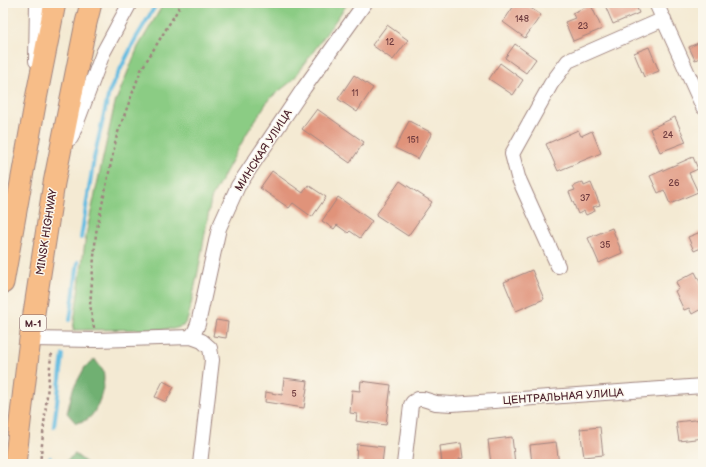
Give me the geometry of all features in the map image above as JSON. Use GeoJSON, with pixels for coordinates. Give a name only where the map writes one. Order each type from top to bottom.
{"type":"FeatureCollection","features":[{"type":"Feature","properties":{"kind":"highway"},"geometry":{"type":"LineString","coordinates":[[3,283],[55,3]]}},
{"type":"Feature","properties":{"kind":"highway","name":"MINSK HIGHWAY"},"geometry":{"type":"LineString","coordinates":[[15,464],[30,339],[54,183],[91,3]]}},
{"type":"Feature","properties":{"kind":"street"},"geometry":{"type":"LineString","coordinates":[[36,99],[37,3]]}},
{"type":"Feature","properties":{"kind":"street"},"geometry":{"type":"LineString","coordinates":[[54,183],[103,52],[130,3]]}},
{"type":"Feature","properties":{"kind":"street","name":"МИНСКАЯ УЛИЦА"},"geometry":{"type":"LineString","coordinates":[[191,337],[198,324],[220,228],[238,186],[304,88],[365,3]]}},
{"type":"Feature","properties":{"kind":"street"},"geometry":{"type":"LineString","coordinates":[[656,3],[703,107]]}},
{"type":"Feature","properties":{"kind":"street"},"geometry":{"type":"LineString","coordinates":[[558,266],[518,177],[512,154],[551,84],[568,61],[664,19]]}},
{"type":"Feature","properties":{"kind":"street"},"geometry":{"type":"LineString","coordinates":[[30,339],[96,340],[191,337],[202,341],[210,348],[212,360],[200,464]]}},
{"type":"Feature","properties":{"kind":"street","name":"ЦЕНТРАЛЬНАЯ УЛИЦА"},"geometry":{"type":"LineString","coordinates":[[404,464],[411,405],[418,399],[436,403],[452,404],[703,386]]}},
{"type":"Feature","properties":{"kind":"path"},"geometry":{"type":"LineString","coordinates":[[96,340],[90,305],[96,233],[116,135],[142,70],[182,3]]}},
{"type":"Feature","properties":{"kind":"path"},"geometry":{"type":"LineString","coordinates":[[40,464],[51,356],[56,349]]}},
{"type":"Feature","properties":{"kind":"green space"},"geometry":{"type":"Polygon","coordinates":[[[164,3],[348,3],[293,80],[269,99],[247,133],[211,199],[188,318],[183,326],[173,329],[73,330],[86,235],[115,103],[138,47],[164,3]]]}},
{"type":"Feature","properties":{"kind":"green space"},"geometry":{"type":"Polygon","coordinates":[[[95,359],[104,376],[101,396],[92,415],[87,420],[76,423],[67,413],[73,389],[85,367],[95,359]]]}},
{"type":"Feature","properties":{"kind":"green space"},"geometry":{"type":"Polygon","coordinates":[[[75,454],[88,464],[67,464],[67,460],[75,454]]]}},
{"type":"Feature","properties":{"kind":"building"},"geometry":{"type":"Polygon","coordinates":[[[516,3],[523,3],[541,15],[525,38],[503,22],[516,3]]]}},
{"type":"Feature","properties":{"kind":"building"},"geometry":{"type":"Polygon","coordinates":[[[604,3],[635,3],[639,13],[613,24],[604,3]]]}},
{"type":"Feature","properties":{"kind":"building"},"geometry":{"type":"Polygon","coordinates":[[[591,5],[602,29],[573,41],[565,22],[575,18],[572,13],[591,5]]]}},
{"type":"Feature","properties":{"kind":"building"},"geometry":{"type":"Polygon","coordinates":[[[387,25],[408,40],[393,60],[372,45],[387,25]]]}},
{"type":"Feature","properties":{"kind":"building"},"geometry":{"type":"Polygon","coordinates":[[[703,41],[703,57],[695,60],[689,47],[703,41]]]}},
{"type":"Feature","properties":{"kind":"building"},"geometry":{"type":"Polygon","coordinates":[[[515,44],[536,59],[526,73],[505,58],[515,44]]]}},
{"type":"Feature","properties":{"kind":"building"},"geometry":{"type":"Polygon","coordinates":[[[649,47],[659,71],[644,77],[634,53],[649,47]]]}},
{"type":"Feature","properties":{"kind":"building"},"geometry":{"type":"Polygon","coordinates":[[[500,63],[523,80],[513,95],[489,79],[500,63]]]}},
{"type":"Feature","properties":{"kind":"building"},"geometry":{"type":"Polygon","coordinates":[[[354,75],[373,88],[357,112],[338,99],[354,75]]]}},
{"type":"Feature","properties":{"kind":"building"},"geometry":{"type":"Polygon","coordinates":[[[317,109],[364,142],[350,163],[302,129],[317,109]]]}},
{"type":"Feature","properties":{"kind":"building"},"geometry":{"type":"Polygon","coordinates":[[[675,117],[686,142],[660,152],[650,129],[675,117]]]}},
{"type":"Feature","properties":{"kind":"building"},"geometry":{"type":"Polygon","coordinates":[[[409,121],[432,133],[418,159],[395,148],[409,121]]]}},
{"type":"Feature","properties":{"kind":"building"},"geometry":{"type":"Polygon","coordinates":[[[578,130],[581,136],[592,131],[601,153],[558,171],[546,144],[578,130]]]}},
{"type":"Feature","properties":{"kind":"building"},"geometry":{"type":"Polygon","coordinates":[[[693,157],[698,169],[689,173],[698,192],[670,204],[664,190],[658,193],[650,176],[693,157]]]}},
{"type":"Feature","properties":{"kind":"building"},"geometry":{"type":"Polygon","coordinates":[[[272,171],[303,193],[308,185],[326,197],[312,217],[293,203],[289,208],[260,188],[272,171]]]}},
{"type":"Feature","properties":{"kind":"building"},"geometry":{"type":"Polygon","coordinates":[[[400,181],[432,202],[408,236],[376,215],[400,181]]]}},
{"type":"Feature","properties":{"kind":"building"},"geometry":{"type":"Polygon","coordinates":[[[583,182],[584,186],[591,183],[600,205],[593,207],[595,211],[586,215],[584,211],[578,214],[569,192],[575,190],[573,186],[583,182]]]}},
{"type":"Feature","properties":{"kind":"building"},"geometry":{"type":"Polygon","coordinates":[[[338,197],[372,221],[360,238],[350,231],[348,233],[337,225],[334,229],[322,221],[338,197]]]}},
{"type":"Feature","properties":{"kind":"building"},"geometry":{"type":"Polygon","coordinates":[[[612,228],[622,253],[599,263],[588,238],[612,228]]]}},
{"type":"Feature","properties":{"kind":"building"},"geometry":{"type":"Polygon","coordinates":[[[703,231],[703,253],[701,248],[694,251],[688,237],[703,231]]]}},
{"type":"Feature","properties":{"kind":"building"},"geometry":{"type":"Polygon","coordinates":[[[532,270],[544,299],[516,311],[504,282],[532,270]]]}},
{"type":"Feature","properties":{"kind":"building"},"geometry":{"type":"Polygon","coordinates":[[[695,272],[703,288],[703,308],[692,314],[689,308],[684,310],[675,291],[679,289],[676,282],[695,272]]]}},
{"type":"Feature","properties":{"kind":"building"},"geometry":{"type":"Polygon","coordinates":[[[216,320],[228,322],[226,338],[213,336],[216,320]]]}},
{"type":"Feature","properties":{"kind":"building"},"geometry":{"type":"Polygon","coordinates":[[[284,378],[308,381],[304,408],[265,402],[266,392],[282,395],[284,378]]]}},
{"type":"Feature","properties":{"kind":"building"},"geometry":{"type":"Polygon","coordinates":[[[163,381],[174,387],[166,402],[155,397],[163,381]]]}},
{"type":"Feature","properties":{"kind":"building"},"geometry":{"type":"Polygon","coordinates":[[[361,381],[391,385],[386,425],[356,421],[357,414],[350,413],[352,390],[360,391],[361,381]]]}},
{"type":"Feature","properties":{"kind":"building"},"geometry":{"type":"Polygon","coordinates":[[[703,419],[703,438],[679,441],[676,422],[703,419]]]}},
{"type":"Feature","properties":{"kind":"building"},"geometry":{"type":"Polygon","coordinates":[[[600,427],[603,455],[584,457],[580,429],[600,427]]]}},
{"type":"Feature","properties":{"kind":"building"},"geometry":{"type":"Polygon","coordinates":[[[512,437],[515,464],[491,464],[488,440],[512,437]]]}},
{"type":"Feature","properties":{"kind":"building"},"geometry":{"type":"Polygon","coordinates":[[[556,442],[559,464],[532,464],[530,445],[556,442]]]}},
{"type":"Feature","properties":{"kind":"building"},"geometry":{"type":"Polygon","coordinates":[[[461,443],[463,458],[459,459],[460,464],[442,464],[440,446],[461,443]]]}},
{"type":"Feature","properties":{"kind":"building"},"geometry":{"type":"Polygon","coordinates":[[[357,444],[384,447],[382,464],[363,464],[364,460],[356,459],[357,444]]]}},
{"type":"Feature","properties":{"kind":"waterway"},"geometry":{"type":"LineString","coordinates":[[81,238],[94,158],[109,92],[136,38],[157,3]]}},
{"type":"Feature","properties":{"kind":"waterway"},"geometry":{"type":"LineString","coordinates":[[70,320],[78,262]]}},
{"type":"Feature","properties":{"kind":"waterway"},"geometry":{"type":"LineString","coordinates":[[54,426],[63,355]]}},
{"type":"Feature","properties":{"kind":"waterway"},"geometry":{"type":"LineString","coordinates":[[49,464],[50,458]]}}]}
